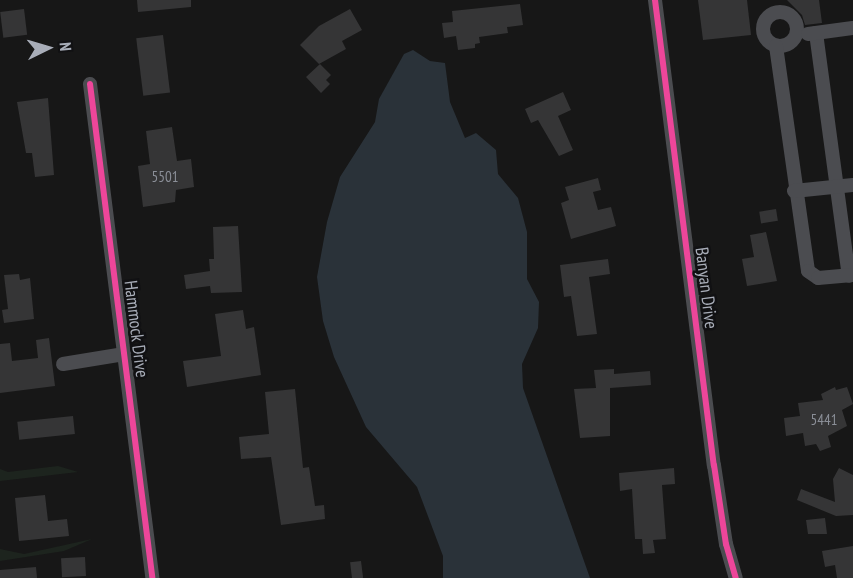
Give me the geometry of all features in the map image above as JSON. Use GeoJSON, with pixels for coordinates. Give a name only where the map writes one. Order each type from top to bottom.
{"type":"FeatureCollection","features":[{"type":"Feature","properties":{"kind":"street","name":"Banyan Drive"},"geometry":{"type":"LineString","coordinates":[[655,0],[712,456],[726,544],[736,578]]}},
{"type":"Feature","properties":{"kind":"street"},"geometry":{"type":"LineString","coordinates":[[796,36],[794,19],[784,13],[773,14],[765,22],[764,34],[776,46],[794,191],[808,271],[818,278],[851,275],[836,187],[816,33]]}},
{"type":"Feature","properties":{"kind":"street"},"geometry":{"type":"LineString","coordinates":[[776,46],[790,43],[796,36],[853,28]]}},
{"type":"Feature","properties":{"kind":"street","name":"Hammock Drive"},"geometry":{"type":"LineString","coordinates":[[90,84],[152,578]]}},
{"type":"Feature","properties":{"kind":"street"},"geometry":{"type":"LineString","coordinates":[[794,191],[853,184]]}},
{"type":"Feature","properties":{"kind":"street"},"geometry":{"type":"LineString","coordinates":[[63,364],[123,354]]}},
{"type":"Feature","properties":{"kind":"shaded area"},"geometry":{"type":"Polygon","coordinates":[[[413,50],[430,61],[445,63],[450,102],[465,138],[476,133],[496,150],[498,174],[518,198],[527,232],[527,279],[539,302],[538,328],[522,364],[523,388],[590,578],[443,578],[443,556],[417,487],[366,427],[334,357],[323,321],[317,277],[327,222],[340,177],[375,122],[379,99],[404,54],[413,50]]]}},
{"type":"Feature","properties":{"kind":"shaded area"},"geometry":{"type":"Polygon","coordinates":[[[58,466],[78,472],[0,481],[0,469],[8,472],[58,466]]]}},
{"type":"Feature","properties":{"kind":"shaded area"},"geometry":{"type":"Polygon","coordinates":[[[92,539],[64,551],[0,561],[0,549],[24,554],[92,539]]]}},
{"type":"Feature","properties":{"kind":"building"},"geometry":{"type":"Polygon","coordinates":[[[137,0],[191,0],[191,7],[138,12],[137,0]]]}},
{"type":"Feature","properties":{"kind":"building"},"geometry":{"type":"Polygon","coordinates":[[[698,0],[747,0],[751,35],[703,40],[698,0]]]}},
{"type":"Feature","properties":{"kind":"building"},"geometry":{"type":"Polygon","coordinates":[[[787,0],[819,0],[822,23],[805,25],[802,15],[787,0]]]}},
{"type":"Feature","properties":{"kind":"building"},"geometry":{"type":"Polygon","coordinates":[[[520,4],[523,25],[507,27],[508,33],[479,37],[480,43],[475,44],[475,48],[458,50],[456,36],[444,38],[442,23],[453,22],[452,11],[520,4]]]}},
{"type":"Feature","properties":{"kind":"building"},"geometry":{"type":"Polygon","coordinates":[[[24,9],[27,35],[3,38],[0,12],[24,9]]]}},
{"type":"Feature","properties":{"kind":"building"},"geometry":{"type":"Polygon","coordinates":[[[350,9],[362,30],[342,41],[346,49],[319,64],[300,45],[319,26],[350,9]]]}},
{"type":"Feature","properties":{"kind":"building"},"geometry":{"type":"Polygon","coordinates":[[[163,35],[170,93],[143,96],[136,38],[163,35]]]}},
{"type":"Feature","properties":{"kind":"building"},"geometry":{"type":"Polygon","coordinates":[[[320,64],[331,75],[326,80],[330,84],[321,93],[306,77],[320,64]]]}},
{"type":"Feature","properties":{"kind":"building"},"geometry":{"type":"Polygon","coordinates":[[[563,92],[571,110],[558,116],[573,150],[559,156],[538,120],[531,123],[525,109],[563,92]]]}},
{"type":"Feature","properties":{"kind":"building"},"geometry":{"type":"Polygon","coordinates":[[[48,98],[54,175],[35,177],[32,153],[26,153],[17,102],[48,98]]]}},
{"type":"Feature","properties":{"kind":"building"},"geometry":{"type":"Polygon","coordinates":[[[172,127],[177,161],[191,159],[194,187],[176,190],[175,202],[143,207],[138,166],[150,164],[146,131],[172,127]]]}},
{"type":"Feature","properties":{"kind":"building"},"geometry":{"type":"Polygon","coordinates":[[[598,178],[601,190],[593,192],[598,210],[611,207],[616,226],[571,239],[561,203],[569,200],[565,187],[598,178]]]}},
{"type":"Feature","properties":{"kind":"building"},"geometry":{"type":"Polygon","coordinates":[[[776,209],[778,221],[761,224],[759,212],[776,209]]]}},
{"type":"Feature","properties":{"kind":"building"},"geometry":{"type":"Polygon","coordinates":[[[238,226],[242,292],[211,293],[210,286],[186,289],[184,275],[210,271],[209,259],[214,259],[213,227],[238,226]]]}},
{"type":"Feature","properties":{"kind":"building"},"geometry":{"type":"Polygon","coordinates":[[[766,232],[777,281],[747,286],[742,259],[754,257],[750,235],[766,232]]]}},
{"type":"Feature","properties":{"kind":"building"},"geometry":{"type":"Polygon","coordinates":[[[608,259],[610,274],[589,277],[597,334],[577,336],[571,296],[564,297],[560,265],[608,259]]]}},
{"type":"Feature","properties":{"kind":"building"},"geometry":{"type":"Polygon","coordinates":[[[19,274],[20,280],[30,278],[34,319],[4,323],[2,310],[8,309],[4,275],[19,274]]]}},
{"type":"Feature","properties":{"kind":"building"},"geometry":{"type":"Polygon","coordinates":[[[243,310],[246,329],[254,327],[261,375],[187,387],[183,361],[221,356],[215,314],[243,310]]]}},
{"type":"Feature","properties":{"kind":"building"},"geometry":{"type":"Polygon","coordinates":[[[49,338],[55,386],[0,393],[0,344],[10,343],[12,361],[38,358],[36,340],[49,338]]]}},
{"type":"Feature","properties":{"kind":"building"},"geometry":{"type":"Polygon","coordinates":[[[614,369],[614,374],[650,371],[651,385],[610,388],[610,436],[580,438],[574,389],[596,388],[594,370],[614,369]]]}},
{"type":"Feature","properties":{"kind":"building"},"geometry":{"type":"Polygon","coordinates":[[[835,387],[836,390],[847,387],[853,404],[842,410],[847,426],[828,436],[831,447],[820,451],[816,444],[805,446],[803,433],[786,436],[784,418],[800,416],[798,403],[823,400],[821,394],[835,387]]]}},
{"type":"Feature","properties":{"kind":"building"},"geometry":{"type":"Polygon","coordinates":[[[295,389],[303,468],[309,467],[315,506],[324,505],[325,519],[281,525],[271,457],[241,459],[239,437],[269,434],[265,392],[295,389]]]}},
{"type":"Feature","properties":{"kind":"building"},"geometry":{"type":"Polygon","coordinates":[[[73,416],[75,434],[19,440],[17,422],[73,416]]]}},
{"type":"Feature","properties":{"kind":"building"},"geometry":{"type":"Polygon","coordinates":[[[674,468],[675,484],[662,485],[666,539],[653,540],[655,553],[643,554],[642,539],[635,539],[632,489],[620,491],[619,473],[674,468]]]}},
{"type":"Feature","properties":{"kind":"building"},"geometry":{"type":"Polygon","coordinates":[[[839,468],[853,475],[853,515],[836,516],[797,500],[801,489],[835,502],[833,479],[839,468]]]}},
{"type":"Feature","properties":{"kind":"building"},"geometry":{"type":"Polygon","coordinates":[[[45,495],[48,521],[67,519],[69,536],[19,541],[15,498],[45,495]]]}},
{"type":"Feature","properties":{"kind":"building"},"geometry":{"type":"Polygon","coordinates":[[[825,518],[827,534],[808,534],[806,520],[825,518]]]}},
{"type":"Feature","properties":{"kind":"building"},"geometry":{"type":"Polygon","coordinates":[[[853,546],[853,578],[837,578],[835,565],[825,567],[822,551],[853,546]]]}},
{"type":"Feature","properties":{"kind":"building"},"geometry":{"type":"Polygon","coordinates":[[[85,557],[86,576],[62,577],[61,558],[85,557]]]}},
{"type":"Feature","properties":{"kind":"building"},"geometry":{"type":"Polygon","coordinates":[[[361,561],[363,578],[352,578],[350,562],[361,561]]]}},
{"type":"Feature","properties":{"kind":"building"},"geometry":{"type":"Polygon","coordinates":[[[36,567],[37,578],[0,578],[0,570],[36,567]]]}},
{"type":"Feature","properties":{"kind":"cycle path"},"geometry":{"type":"LineString","coordinates":[[655,0],[714,465],[726,544],[736,578]]}},
{"type":"Feature","properties":{"kind":"cycle path"},"geometry":{"type":"LineString","coordinates":[[90,84],[152,578]]}}]}
